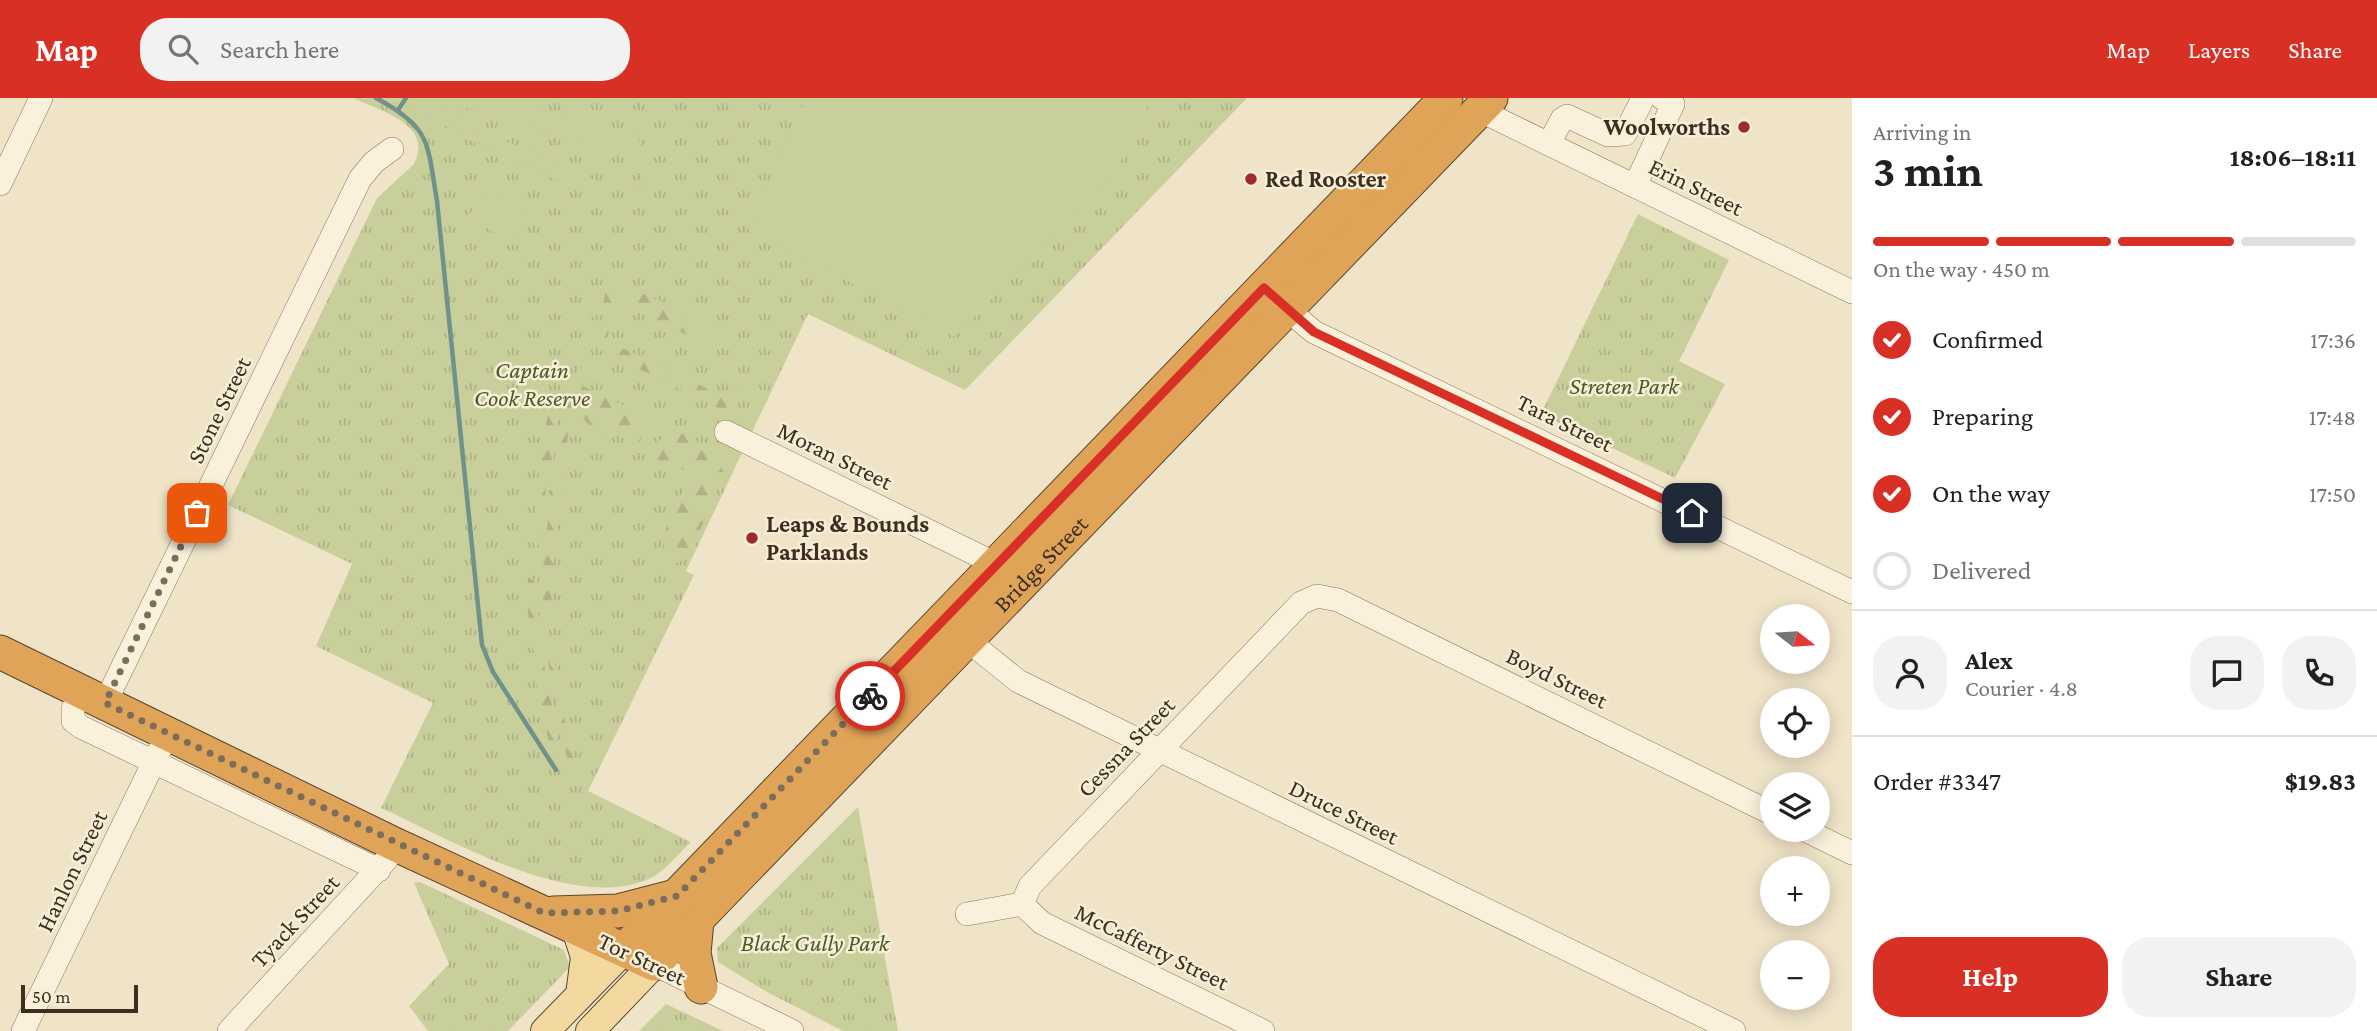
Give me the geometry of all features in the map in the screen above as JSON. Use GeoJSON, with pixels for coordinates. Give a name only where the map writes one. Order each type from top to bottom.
{"type":"FeatureCollection","features":[{"type":"Feature","properties":{"kind":"highway","name":"Bridge Street"},"geometry":{"type":"LineString","coordinates":[[624,950],[687,908],[955,631],[1275,299],[1446,98]]}},
{"type":"Feature","properties":{"kind":"highway","name":"Bridge Street"},"geometry":{"type":"LineString","coordinates":[[955,631],[996,564],[1485,104]]}},
{"type":"Feature","properties":{"kind":"highway","name":"Tor Street"},"geometry":{"type":"LineString","coordinates":[[0,652],[168,733],[387,857],[544,913],[654,964]]}},
{"type":"Feature","properties":{"kind":"highway","name":"Bridge Street"},"geometry":{"type":"LineString","coordinates":[[654,964],[687,908]]}},
{"type":"Feature","properties":{"kind":"highway"},"geometry":{"type":"LineString","coordinates":[[544,913],[687,908],[701,987]]}},
{"type":"Feature","properties":{"kind":"main road"},"geometry":{"type":"LineString","coordinates":[[576,929],[585,957],[580,995]]}},
{"type":"Feature","properties":{"kind":"main road","name":"Bridge Street"},"geometry":{"type":"LineString","coordinates":[[545,1031],[624,950]]}},
{"type":"Feature","properties":{"kind":"main road","name":"Bridge Street"},"geometry":{"type":"LineString","coordinates":[[590,1031],[654,964]]}},
{"type":"Feature","properties":{"kind":"street"},"geometry":{"type":"LineString","coordinates":[[0,184],[41,98]]}},
{"type":"Feature","properties":{"kind":"street"},"geometry":{"type":"LineString","coordinates":[[1549,144],[1567,116],[1608,135],[1625,134],[1643,98]]}},
{"type":"Feature","properties":{"kind":"street"},"geometry":{"type":"LineString","coordinates":[[1635,186],[1673,99]]}},
{"type":"Feature","properties":{"kind":"street","name":"Erin Street"},"geometry":{"type":"LineString","coordinates":[[1485,104],[1549,144],[1852,292]]}},
{"type":"Feature","properties":{"kind":"street","name":"Stone Street"},"geometry":{"type":"LineString","coordinates":[[387,857],[153,764],[76,724],[72,714],[93,697],[360,179],[374,162],[392,149]]}},
{"type":"Feature","properties":{"kind":"street","name":"Tara Street"},"geometry":{"type":"LineString","coordinates":[[1275,299],[1314,332],[1852,592]]}},
{"type":"Feature","properties":{"kind":"street","name":"Moran Street"},"geometry":{"type":"LineString","coordinates":[[726,432],[996,564]]}},
{"type":"Feature","properties":{"kind":"street","name":"Cessna Street"},"geometry":{"type":"LineString","coordinates":[[1022,904],[1030,886],[1159,750],[1300,603],[1317,596]]}},
{"type":"Feature","properties":{"kind":"street","name":"Boyd Street"},"geometry":{"type":"LineString","coordinates":[[1317,596],[1339,600],[1760,808]]}},
{"type":"Feature","properties":{"kind":"street","name":"Druce Street"},"geometry":{"type":"LineString","coordinates":[[955,631],[1018,681],[1734,1031]]}},
{"type":"Feature","properties":{"kind":"street","name":"Hanlon Street"},"geometry":{"type":"LineString","coordinates":[[23,1031],[168,733]]}},
{"type":"Feature","properties":{"kind":"street"},"geometry":{"type":"LineString","coordinates":[[1830,842],[1852,853]]}},
{"type":"Feature","properties":{"kind":"street","name":"Tyack Street"},"geometry":{"type":"LineString","coordinates":[[229,1031],[387,857]]}},
{"type":"Feature","properties":{"kind":"street"},"geometry":{"type":"LineString","coordinates":[[967,914],[1022,904]]}},
{"type":"Feature","properties":{"kind":"street","name":"McCafferty Street"},"geometry":{"type":"LineString","coordinates":[[1022,904],[1042,923],[1263,1031]]}},
{"type":"Feature","properties":{"kind":"street","name":"Tor Street"},"geometry":{"type":"LineString","coordinates":[[654,964],[792,1031]]}},
{"type":"Feature","properties":{"kind":"green space","name":"Captain Cook Reserve"},"geometry":{"type":"Polygon","coordinates":[[[353,98],[1247,98],[965,390],[808,314],[686,571],[694,575],[588,791],[691,842],[651,878],[621,887],[587,887],[551,880],[514,868],[381,808],[433,703],[316,646],[352,564],[228,505],[377,198],[414,164],[418,150],[417,139],[411,129],[389,114],[353,98]]]}},
{"type":"Feature","properties":{"kind":"green space"},"geometry":{"type":"Polygon","coordinates":[[[397,98],[424,98],[481,130],[604,184],[625,186],[643,181],[635,159],[432,98],[499,98],[637,134],[655,182],[626,191],[556,180],[517,159],[475,143],[397,98]]]}},
{"type":"Feature","properties":{"kind":"green space"},"geometry":{"type":"Polygon","coordinates":[[[806,98],[1152,98],[1117,169],[955,337],[748,229],[806,98]]]}},
{"type":"Feature","properties":{"kind":"green space"},"geometry":{"type":"Polygon","coordinates":[[[490,187],[532,218],[512,246],[469,215],[490,187]]]}},
{"type":"Feature","properties":{"kind":"green space","name":"Streten Park"},"geometry":{"type":"Polygon","coordinates":[[[1638,214],[1729,260],[1679,361],[1725,384],[1675,478],[1541,414],[1638,214]]]}},
{"type":"Feature","properties":{"kind":"green space"},"geometry":{"type":"Polygon","coordinates":[[[617,286],[624,286],[684,311],[695,327],[713,333],[714,348],[623,304],[617,315],[606,313],[591,317],[590,308],[603,307],[605,294],[617,286]]]}},
{"type":"Feature","properties":{"kind":"green space"},"geometry":{"type":"Polygon","coordinates":[[[611,328],[606,340],[731,400],[737,389],[724,421],[720,423],[725,411],[600,350],[595,362],[608,329],[611,328]]]}},
{"type":"Feature","properties":{"kind":"green space"},"geometry":{"type":"Polygon","coordinates":[[[580,368],[588,376],[583,386],[648,418],[640,442],[607,433],[588,424],[579,407],[579,394],[569,383],[580,368]]]}},
{"type":"Feature","properties":{"kind":"green space"},"geometry":{"type":"Polygon","coordinates":[[[557,389],[562,394],[548,467],[541,541],[536,548],[532,539],[540,465],[553,392],[557,389]]]}},
{"type":"Feature","properties":{"kind":"green space"},"geometry":{"type":"Polygon","coordinates":[[[571,391],[575,396],[562,469],[551,598],[546,603],[542,598],[542,580],[553,468],[566,394],[571,391]]]}},
{"type":"Feature","properties":{"kind":"green space"},"geometry":{"type":"Polygon","coordinates":[[[666,426],[713,449],[718,438],[735,446],[723,472],[712,473],[707,478],[712,505],[686,558],[677,563],[668,560],[664,537],[671,515],[692,474],[654,460],[653,445],[666,435],[666,426]]]}},
{"type":"Feature","properties":{"kind":"green space"},"geometry":{"type":"Polygon","coordinates":[[[528,579],[537,580],[539,635],[559,749],[556,752],[550,748],[534,664],[528,579]]]}},
{"type":"Feature","properties":{"kind":"green space"},"geometry":{"type":"Polygon","coordinates":[[[554,659],[572,760],[568,763],[548,660],[554,659]]]}},
{"type":"Feature","properties":{"kind":"green space","name":"Black Gully Park"},"geometry":{"type":"Polygon","coordinates":[[[858,807],[898,1031],[843,1031],[767,992],[718,962],[717,948],[858,807]]]}},
{"type":"Feature","properties":{"kind":"green space"},"geometry":{"type":"Polygon","coordinates":[[[420,882],[564,950],[570,967],[508,1031],[428,1031],[409,1006],[449,964],[414,883],[420,882]]]}},
{"type":"Feature","properties":{"kind":"green space"},"geometry":{"type":"Polygon","coordinates":[[[666,1004],[723,1031],[639,1031],[666,1004]]]}},
{"type":"Feature","properties":{"kind":"waterway"},"geometry":{"type":"LineString","coordinates":[[376,98],[417,128],[424,139],[431,165],[437,201],[482,645],[493,672],[556,770]]}},
{"type":"Feature","properties":{"kind":"waterway"},"geometry":{"type":"LineString","coordinates":[[398,110],[406,98]]}},
{"type":"Feature","properties":{"kind":"way so far"},"geometry":{"type":"LineString","coordinates":[[197,513],[105,703],[394,844],[544,913],[618,911],[677,896],[870,696]]}},
{"type":"Feature","properties":{"kind":"place","name":"Woolworths"},"geometry":{"type":"Point","coordinates":[1744,127]}},
{"type":"Feature","properties":{"kind":"place","name":"Red Rooster"},"geometry":{"type":"Point","coordinates":[1251,179]}},
{"type":"Feature","properties":{"kind":"place","name":"Leaps & Bounds Parklands"},"geometry":{"type":"Point","coordinates":[752,538]}},
{"type":"Feature","properties":{"kind":"route"},"geometry":{"type":"LineString","coordinates":[[870,696],[1264,288],[1314,332],[1692,513]]}}]}
